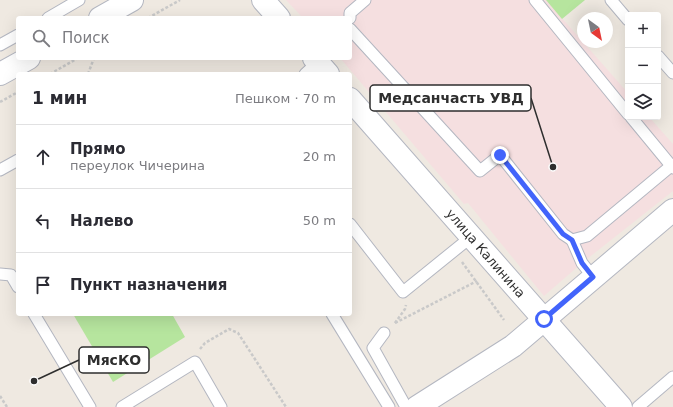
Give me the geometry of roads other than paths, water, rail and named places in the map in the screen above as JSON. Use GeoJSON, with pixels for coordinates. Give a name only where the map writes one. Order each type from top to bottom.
{"type":"FeatureCollection","features":[{"type":"Feature","properties":{"kind":"street"},"geometry":{"type":"LineString","coordinates":[[104,16],[132,0]]}},
{"type":"Feature","properties":{"kind":"street"},"geometry":{"type":"LineString","coordinates":[[263,0],[277,16]]}},
{"type":"Feature","properties":{"kind":"street"},"geometry":{"type":"LineString","coordinates":[[0,74],[25,60]]}},
{"type":"Feature","properties":{"kind":"street","name":"улица Калинина"},"geometry":{"type":"LineString","coordinates":[[352,103],[621,407]]}},
{"type":"Feature","properties":{"kind":"street"},"geometry":{"type":"LineString","coordinates":[[416,407],[513,346],[673,210]]}},
{"type":"Feature","properties":{"kind":"lane"},"geometry":{"type":"LineString","coordinates":[[51,16],[79,0]]}},
{"type":"Feature","properties":{"kind":"lane"},"geometry":{"type":"LineString","coordinates":[[350,16],[350,13],[365,0]]}},
{"type":"Feature","properties":{"kind":"lane"},"geometry":{"type":"LineString","coordinates":[[535,0],[625,110]]}},
{"type":"Feature","properties":{"kind":"lane"},"geometry":{"type":"LineString","coordinates":[[610,0],[625,17]]}},
{"type":"Feature","properties":{"kind":"lane"},"geometry":{"type":"LineString","coordinates":[[352,32],[480,171],[500,155],[563,234],[572,240],[582,263],[593,277]]}},
{"type":"Feature","properties":{"kind":"lane"},"geometry":{"type":"LineString","coordinates":[[0,45],[16,36]]}},
{"type":"Feature","properties":{"kind":"lane"},"geometry":{"type":"LineString","coordinates":[[661,59],[673,73]]}},
{"type":"Feature","properties":{"kind":"lane"},"geometry":{"type":"LineString","coordinates":[[572,240],[587,236],[672,167],[633,120]]}},
{"type":"Feature","properties":{"kind":"lane"},"geometry":{"type":"LineString","coordinates":[[0,170],[16,161]]}},
{"type":"Feature","properties":{"kind":"lane"},"geometry":{"type":"LineString","coordinates":[[352,227],[403,292],[472,237]]}},
{"type":"Feature","properties":{"kind":"lane"},"geometry":{"type":"LineString","coordinates":[[10,273],[16,284]]}},
{"type":"Feature","properties":{"kind":"lane"},"geometry":{"type":"LineString","coordinates":[[35,316],[90,407]]}},
{"type":"Feature","properties":{"kind":"lane"},"geometry":{"type":"LineString","coordinates":[[333,316],[389,407]]}},
{"type":"Feature","properties":{"kind":"lane"},"geometry":{"type":"LineString","coordinates":[[384,332],[373,348],[406,407]]}},
{"type":"Feature","properties":{"kind":"lane"},"geometry":{"type":"LineString","coordinates":[[122,407],[195,362],[221,407]]}},
{"type":"Feature","properties":{"kind":"lane"},"geometry":{"type":"LineString","coordinates":[[638,407],[673,377]]}},
{"type":"Feature","properties":{"kind":"place","name":"Медсанчасть УВД"},"geometry":{"type":"Point","coordinates":[553,167]}},
{"type":"Feature","properties":{"kind":"place","name":"МясКО"},"geometry":{"type":"Point","coordinates":[34,381]}}]}
